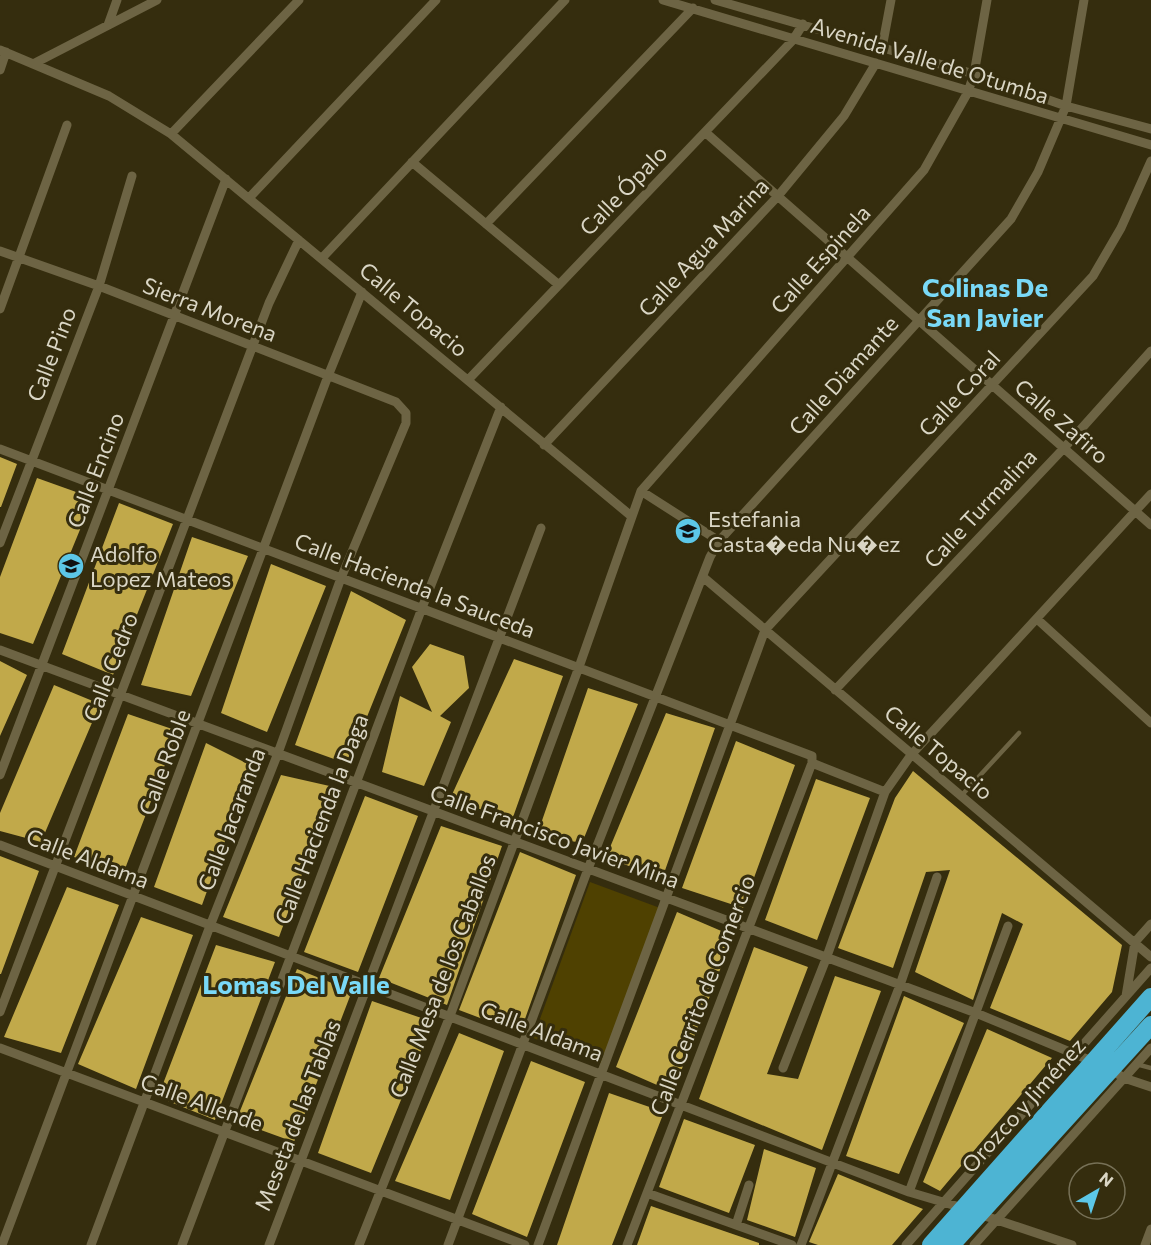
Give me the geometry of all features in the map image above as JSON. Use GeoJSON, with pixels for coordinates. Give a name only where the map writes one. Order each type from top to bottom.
{"type":"FeatureCollection","features":[{"type":"Feature","properties":{"kind":"highway","name":"Orozco y Jiménez"},"geometry":{"type":"LineString","coordinates":[[1110,1070],[1151,997]]}},
{"type":"Feature","properties":{"kind":"highway","name":"Orozco y Jiménez"},"geometry":{"type":"LineString","coordinates":[[931,1245],[971,1211],[1110,1070],[1151,1025]]}},
{"type":"Feature","properties":{"kind":"highway","name":"Orozco y Jiménez"},"geometry":{"type":"LineString","coordinates":[[951,1245],[971,1211]]}},
{"type":"Feature","properties":{"kind":"street"},"geometry":{"type":"LineString","coordinates":[[108,25],[117,0]]}},
{"type":"Feature","properties":{"kind":"street"},"geometry":{"type":"LineString","coordinates":[[35,63],[157,0]]}},
{"type":"Feature","properties":{"kind":"street"},"geometry":{"type":"LineString","coordinates":[[171,134],[299,0]]}},
{"type":"Feature","properties":{"kind":"street"},"geometry":{"type":"LineString","coordinates":[[249,198],[436,0]]}},
{"type":"Feature","properties":{"kind":"street"},"geometry":{"type":"LineString","coordinates":[[322,258],[565,0]]}},
{"type":"Feature","properties":{"kind":"street","name":"Avenida Valle de Otumba"},"geometry":{"type":"LineString","coordinates":[[663,0],[1151,145]]}},
{"type":"Feature","properties":{"kind":"street","name":"Avenida Valle de Otumba"},"geometry":{"type":"LineString","coordinates":[[715,0],[974,74],[1066,106],[1151,129]]}},
{"type":"Feature","properties":{"kind":"street"},"geometry":{"type":"LineString","coordinates":[[882,48],[891,0]]}},
{"type":"Feature","properties":{"kind":"street","name":"Calle Espinela"},"geometry":{"type":"LineString","coordinates":[[630,515],[641,490],[924,170],[968,92],[974,74],[987,0]]}},
{"type":"Feature","properties":{"kind":"street","name":"Calle Diamante"},"geometry":{"type":"LineString","coordinates":[[448,1245],[588,869],[719,541],[1011,219],[1038,172],[1066,106],[1084,0]]}},
{"type":"Feature","properties":{"kind":"street"},"geometry":{"type":"LineString","coordinates":[[486,224],[693,8]]}},
{"type":"Feature","properties":{"kind":"street","name":"Calle Ópalo"},"geometry":{"type":"LineString","coordinates":[[468,380],[794,40],[803,24]]}},
{"type":"Feature","properties":{"kind":"street"},"geometry":{"type":"LineString","coordinates":[[0,70],[3,51]]}},
{"type":"Feature","properties":{"kind":"street","name":"Calle Topacio"},"geometry":{"type":"LineString","coordinates":[[3,51],[109,96],[171,134],[630,515]]}},
{"type":"Feature","properties":{"kind":"street","name":"Calle Agua Marina"},"geometry":{"type":"LineString","coordinates":[[544,445],[778,196],[844,116],[876,63]]}},
{"type":"Feature","properties":{"kind":"street"},"geometry":{"type":"LineString","coordinates":[[0,309],[67,125]]}},
{"type":"Feature","properties":{"kind":"street","name":"Calle Zafiro"},"geometry":{"type":"LineString","coordinates":[[705,132],[1151,525]]}},
{"type":"Feature","properties":{"kind":"street","name":"Calle Coral"},"geometry":{"type":"LineString","coordinates":[[765,630],[1094,276],[1121,228],[1151,161]]}},
{"type":"Feature","properties":{"kind":"street"},"geometry":{"type":"LineString","coordinates":[[412,162],[559,285]]}},
{"type":"Feature","properties":{"kind":"street","name":"Calle Pino"},"geometry":{"type":"LineString","coordinates":[[0,543],[99,286],[132,176]]}},
{"type":"Feature","properties":{"kind":"street","name":"Calle Encino"},"geometry":{"type":"LineString","coordinates":[[0,775],[226,179]]}},
{"type":"Feature","properties":{"kind":"street","name":"Calle Cedro"},"geometry":{"type":"LineString","coordinates":[[0,1012],[269,303],[299,240]]}},
{"type":"Feature","properties":{"kind":"street","name":"Sierra Morena"},"geometry":{"type":"LineString","coordinates":[[0,251],[99,286],[396,402],[403,409]]}},
{"type":"Feature","properties":{"kind":"street","name":"Calle Roble"},"geometry":{"type":"LineString","coordinates":[[3,1244],[65,1072],[134,897],[328,376],[362,292]]}},
{"type":"Feature","properties":{"kind":"street","name":"Calle Turmalina"},"geometry":{"type":"LineString","coordinates":[[835,690],[1064,448],[1151,351]]}},
{"type":"Feature","properties":{"kind":"street","name":"Calle Hacienda la Daga"},"geometry":{"type":"LineString","coordinates":[[182,1245],[422,608],[501,407]]}},
{"type":"Feature","properties":{"kind":"street","name":"Calle Jacaranda"},"geometry":{"type":"LineString","coordinates":[[92,1245],[210,926],[278,753],[341,578],[406,423],[406,413],[403,409]]}},
{"type":"Feature","properties":{"kind":"street","name":"Calle Hacienda la Sauceda"},"geometry":{"type":"LineString","coordinates":[[0,449],[808,753],[813,761],[885,792]]}},
{"type":"Feature","properties":{"kind":"street"},"geometry":{"type":"LineString","coordinates":[[641,490],[719,541]]}},
{"type":"Feature","properties":{"kind":"street"},"geometry":{"type":"LineString","coordinates":[[783,1068],[826,959],[885,792],[911,755],[1151,494]]}},
{"type":"Feature","properties":{"kind":"street","name":"Calle Mesa de los Caballos"},"geometry":{"type":"LineString","coordinates":[[359,1245],[450,1016],[579,667],[630,515]]}},
{"type":"Feature","properties":{"kind":"street","name":"Meseta de las Tablas"},"geometry":{"type":"LineString","coordinates":[[269,1245],[541,528]]}},
{"type":"Feature","properties":{"kind":"street","name":"Calle Topacio"},"geometry":{"type":"LineString","coordinates":[[703,577],[1151,957]]}},
{"type":"Feature","properties":{"kind":"street"},"geometry":{"type":"LineString","coordinates":[[1037,619],[1151,723]]}},
{"type":"Feature","properties":{"kind":"street"},"geometry":{"type":"LineString","coordinates":[[538,1245],[765,630]]}},
{"type":"Feature","properties":{"kind":"street","name":"Calle Francisco Javier Mina"},"geometry":{"type":"LineString","coordinates":[[0,650],[976,1013],[1075,1052],[1151,1087]]}},
{"type":"Feature","properties":{"kind":"street","name":"Calle Cerrito de Comercio"},"geometry":{"type":"LineString","coordinates":[[627,1245],[813,761]]}},
{"type":"Feature","properties":{"kind":"street","name":"Calle Aldama"},"geometry":{"type":"LineString","coordinates":[[0,845],[831,1163],[942,1204],[998,1219],[1072,1245]]}},
{"type":"Feature","properties":{"kind":"street"},"geometry":{"type":"LineString","coordinates":[[801,1245],[900,985],[937,877]]}},
{"type":"Feature","properties":{"kind":"street"},"geometry":{"type":"LineString","coordinates":[[1125,998],[1135,942],[1151,924]]}},
{"type":"Feature","properties":{"kind":"street"},"geometry":{"type":"LineString","coordinates":[[909,1192],[1008,926]]}},
{"type":"Feature","properties":{"kind":"street"},"geometry":{"type":"LineString","coordinates":[[906,1245],[1151,968]]}},
{"type":"Feature","properties":{"kind":"street","name":"Calle Allende"},"geometry":{"type":"LineString","coordinates":[[0,1048],[525,1245]]}},
{"type":"Feature","properties":{"kind":"street","name":"Orozco y Jiménez"},"geometry":{"type":"LineString","coordinates":[[974,1245],[998,1219],[1110,1070],[1136,1064],[1151,1048]]}},
{"type":"Feature","properties":{"kind":"street"},"geometry":{"type":"LineString","coordinates":[[736,1225],[749,1185]]}},
{"type":"Feature","properties":{"kind":"street"},"geometry":{"type":"LineString","coordinates":[[647,1193],[792,1245]]}},
{"type":"Feature","properties":{"kind":"street"},"geometry":{"type":"LineString","coordinates":[[1145,1245],[1151,1229]]}},
{"type":"Feature","properties":{"kind":"lane"},"geometry":{"type":"LineString","coordinates":[[961,796],[1019,733]]}},
{"type":"Feature","properties":{"kind":"lane"},"geometry":{"type":"LineString","coordinates":[[1136,1064],[1151,1068]]}},
{"type":"Feature","properties":{"kind":"shaded area"},"geometry":{"type":"Polygon","coordinates":[[[590,882],[660,908],[603,1064],[533,1038],[590,882]]]}},
{"type":"Feature","properties":{"kind":"building"},"geometry":{"type":"Polygon","coordinates":[[[0,457],[17,464],[1,507],[0,507],[0,457]]]}},
{"type":"Feature","properties":{"kind":"building"},"geometry":{"type":"Polygon","coordinates":[[[37,478],[93,498],[33,644],[0,633],[0,577],[37,478]]]}},
{"type":"Feature","properties":{"kind":"building"},"geometry":{"type":"Polygon","coordinates":[[[119,503],[173,524],[113,675],[62,654],[119,503]]]}},
{"type":"Feature","properties":{"kind":"building"},"geometry":{"type":"Polygon","coordinates":[[[192,537],[248,556],[191,696],[141,685],[192,537]]]}},
{"type":"Feature","properties":{"kind":"building"},"geometry":{"type":"Polygon","coordinates":[[[271,564],[326,586],[267,732],[221,713],[271,564]]]}},
{"type":"Feature","properties":{"kind":"building"},"geometry":{"type":"Polygon","coordinates":[[[351,591],[406,620],[348,764],[295,745],[351,591]]]}},
{"type":"Feature","properties":{"kind":"building"},"geometry":{"type":"Polygon","coordinates":[[[430,644],[464,656],[469,688],[440,716],[451,722],[424,786],[382,772],[400,696],[432,712],[412,667],[430,644]]]}},
{"type":"Feature","properties":{"kind":"building"},"geometry":{"type":"Polygon","coordinates":[[[514,659],[563,676],[512,820],[450,799],[514,659]]]}},
{"type":"Feature","properties":{"kind":"building"},"geometry":{"type":"Polygon","coordinates":[[[0,661],[27,675],[0,736],[0,661]]]}},
{"type":"Feature","properties":{"kind":"building"},"geometry":{"type":"Polygon","coordinates":[[[54,685],[100,704],[41,842],[0,831],[0,813],[54,685]]]}},
{"type":"Feature","properties":{"kind":"building"},"geometry":{"type":"Polygon","coordinates":[[[588,688],[638,704],[582,843],[537,835],[588,688]]]}},
{"type":"Feature","properties":{"kind":"building"},"geometry":{"type":"Polygon","coordinates":[[[666,713],[715,728],[662,879],[606,857],[666,713]]]}},
{"type":"Feature","properties":{"kind":"building"},"geometry":{"type":"Polygon","coordinates":[[[128,714],[178,731],[123,874],[74,857],[128,714]]]}},
{"type":"Feature","properties":{"kind":"building"},"geometry":{"type":"Polygon","coordinates":[[[736,741],[795,765],[743,908],[682,888],[736,741]]]}},
{"type":"Feature","properties":{"kind":"building"},"geometry":{"type":"Polygon","coordinates":[[[206,743],[252,766],[202,905],[154,887],[206,743]]]}},
{"type":"Feature","properties":{"kind":"building"},"geometry":{"type":"Polygon","coordinates":[[[913,771],[1122,945],[1112,992],[1070,1041],[990,1008],[1023,924],[1002,913],[973,1000],[915,972],[950,870],[926,872],[893,968],[838,948],[895,798],[913,771]]]}},
{"type":"Feature","properties":{"kind":"building"},"geometry":{"type":"Polygon","coordinates":[[[281,775],[334,787],[279,937],[223,917],[281,775]]]}},
{"type":"Feature","properties":{"kind":"building"},"geometry":{"type":"Polygon","coordinates":[[[816,779],[870,798],[817,940],[765,920],[816,779]]]}},
{"type":"Feature","properties":{"kind":"building"},"geometry":{"type":"Polygon","coordinates":[[[365,796],[418,816],[358,972],[304,952],[365,796]]]}},
{"type":"Feature","properties":{"kind":"building"},"geometry":{"type":"Polygon","coordinates":[[[441,826],[502,846],[447,1005],[379,978],[441,826]]]}},
{"type":"Feature","properties":{"kind":"building"},"geometry":{"type":"Polygon","coordinates":[[[520,852],[576,875],[520,1033],[459,1010],[520,852]]]}},
{"type":"Feature","properties":{"kind":"building"},"geometry":{"type":"Polygon","coordinates":[[[0,856],[39,871],[1,974],[0,974],[0,856]]]}},
{"type":"Feature","properties":{"kind":"building"},"geometry":{"type":"Polygon","coordinates":[[[67,887],[119,905],[61,1053],[4,1037],[67,887]]]}},
{"type":"Feature","properties":{"kind":"building"},"geometry":{"type":"Polygon","coordinates":[[[677,912],[733,936],[673,1092],[616,1067],[677,912]]]}},
{"type":"Feature","properties":{"kind":"building"},"geometry":{"type":"Polygon","coordinates":[[[141,917],[193,935],[136,1089],[78,1064],[141,917]]]}},
{"type":"Feature","properties":{"kind":"building"},"geometry":{"type":"Polygon","coordinates":[[[216,945],[275,962],[215,1120],[158,1097],[216,945]]]}},
{"type":"Feature","properties":{"kind":"building"},"geometry":{"type":"Polygon","coordinates":[[[754,947],[808,967],[767,1074],[798,1079],[835,976],[881,991],[822,1150],[699,1099],[754,947]]]}},
{"type":"Feature","properties":{"kind":"building"},"geometry":{"type":"Polygon","coordinates":[[[297,969],[352,991],[294,1142],[236,1121],[297,969]]]}},
{"type":"Feature","properties":{"kind":"building"},"geometry":{"type":"Polygon","coordinates":[[[904,996],[964,1023],[899,1174],[846,1156],[904,996]]]}},
{"type":"Feature","properties":{"kind":"building"},"geometry":{"type":"Polygon","coordinates":[[[372,1001],[433,1022],[371,1173],[318,1153],[372,1001]]]}},
{"type":"Feature","properties":{"kind":"building"},"geometry":{"type":"Polygon","coordinates":[[[987,1029],[1052,1058],[940,1191],[923,1182],[987,1029]]]}},
{"type":"Feature","properties":{"kind":"building"},"geometry":{"type":"Polygon","coordinates":[[[459,1033],[504,1051],[450,1200],[395,1181],[459,1033]]]}},
{"type":"Feature","properties":{"kind":"building"},"geometry":{"type":"Polygon","coordinates":[[[531,1061],[585,1082],[527,1237],[472,1214],[531,1061]]]}},
{"type":"Feature","properties":{"kind":"building"},"geometry":{"type":"Polygon","coordinates":[[[609,1093],[664,1112],[612,1245],[557,1245],[609,1093]]]}},
{"type":"Feature","properties":{"kind":"building"},"geometry":{"type":"Polygon","coordinates":[[[684,1119],[755,1145],[729,1213],[659,1187],[684,1119]]]}},
{"type":"Feature","properties":{"kind":"building"},"geometry":{"type":"Polygon","coordinates":[[[764,1149],[816,1168],[795,1237],[747,1220],[764,1149]]]}},
{"type":"Feature","properties":{"kind":"building"},"geometry":{"type":"Polygon","coordinates":[[[838,1174],[923,1209],[892,1245],[818,1245],[809,1242],[838,1174]]]}},
{"type":"Feature","properties":{"kind":"building"},"geometry":{"type":"Polygon","coordinates":[[[651,1206],[759,1243],[759,1245],[637,1245],[651,1206]]]}},
{"type":"Feature","properties":{"kind":"place","name":"Estefania Casta�eda Nu�ez"},"geometry":{"type":"Point","coordinates":[688,531]}},
{"type":"Feature","properties":{"kind":"place","name":"Adolfo Lopez Mateos"},"geometry":{"type":"Point","coordinates":[71,566]}},
{"type":"Feature","properties":{"kind":"district","name":"Colinas De San Javier"},"geometry":{"type":"Point","coordinates":[985,301]}},
{"type":"Feature","properties":{"kind":"district","name":"Lomas Del Valle"},"geometry":{"type":"Point","coordinates":[296,983]}}]}
